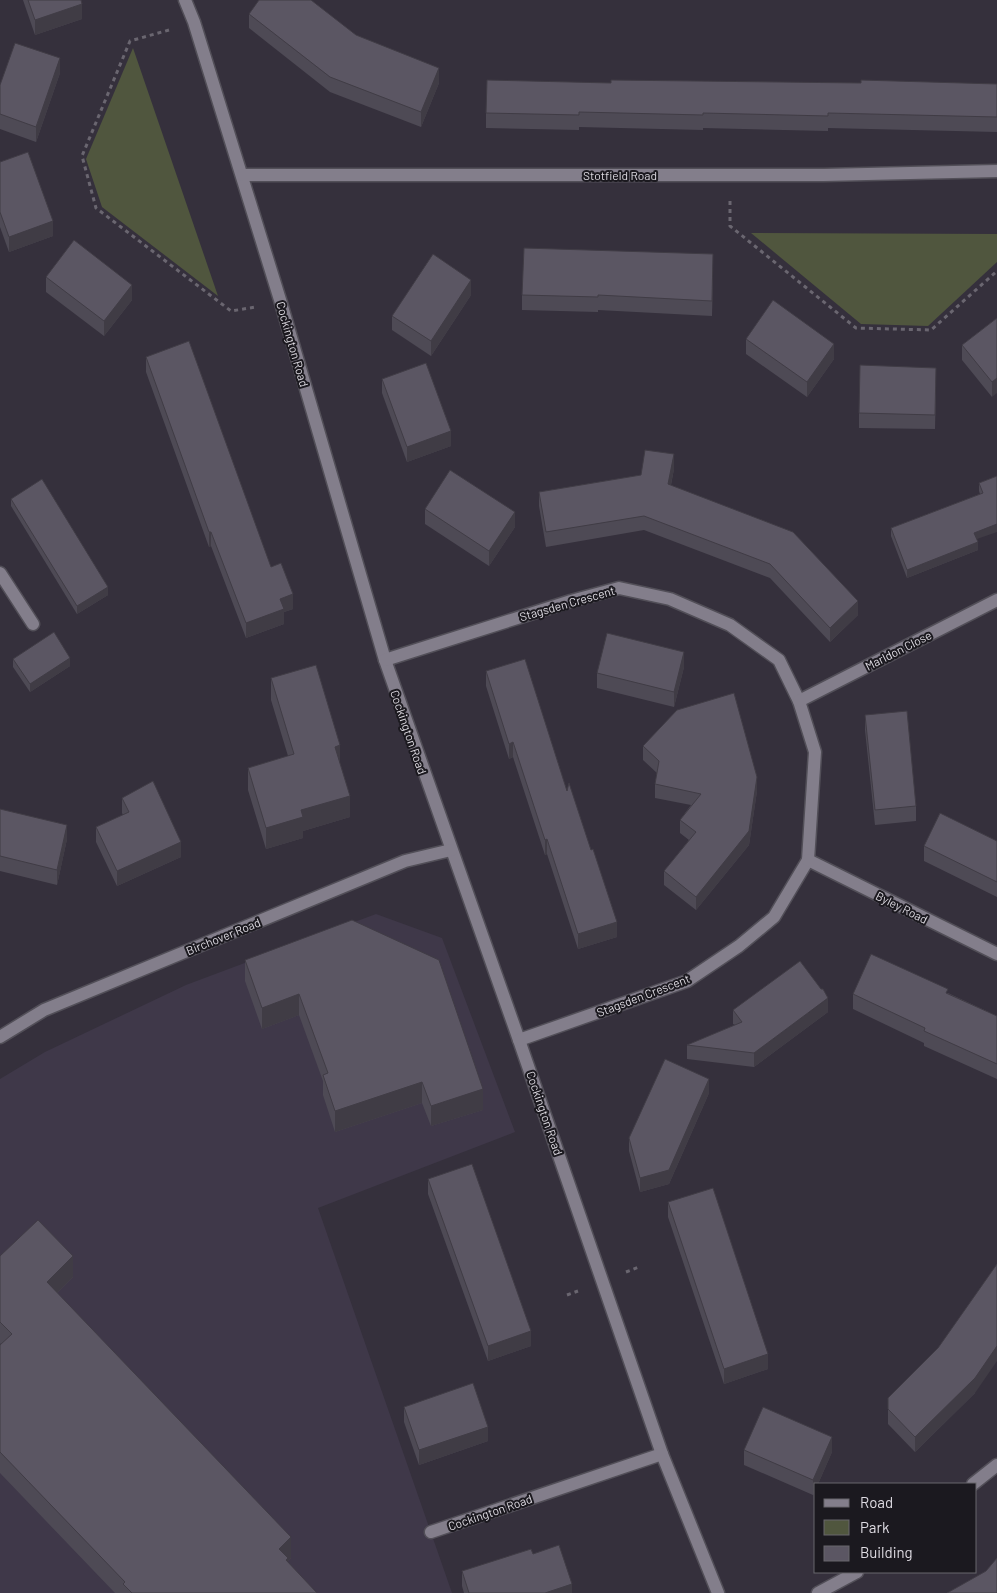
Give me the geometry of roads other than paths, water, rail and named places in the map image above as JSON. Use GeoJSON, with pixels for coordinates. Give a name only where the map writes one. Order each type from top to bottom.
{"type":"FeatureCollection","features":[{"type":"Feature","properties":{"kind":"street","name":"Cockington Road"},"geometry":{"type":"LineString","coordinates":[[185,0],[194,22],[243,175],[384,660],[519,1040],[662,1454],[718,1593]]}},
{"type":"Feature","properties":{"kind":"street","name":"Stotfield Road"},"geometry":{"type":"LineString","coordinates":[[243,175],[824,176],[997,171]]}},
{"type":"Feature","properties":{"kind":"street"},"geometry":{"type":"LineString","coordinates":[[0,573],[33,624]]}},
{"type":"Feature","properties":{"kind":"street","name":"Stagsden Crescent"},"geometry":{"type":"LineString","coordinates":[[384,660],[571,600],[619,588],[670,599],[730,625],[779,660],[799,701],[815,752],[808,860],[774,917],[739,946],[687,981],[519,1040]]}},
{"type":"Feature","properties":{"kind":"street","name":"Marldon Close"},"geometry":{"type":"LineString","coordinates":[[799,701],[997,600]]}},
{"type":"Feature","properties":{"kind":"street","name":"Birchover Road"},"geometry":{"type":"LineString","coordinates":[[0,1037],[44,1010],[387,868],[405,861],[452,850]]}},
{"type":"Feature","properties":{"kind":"street","name":"Byley Road"},"geometry":{"type":"LineString","coordinates":[[808,860],[997,954]]}},
{"type":"Feature","properties":{"kind":"street","name":"Cockington Road"},"geometry":{"type":"LineString","coordinates":[[431,1532],[662,1454]]}},
{"type":"Feature","properties":{"kind":"street"},"geometry":{"type":"LineString","coordinates":[[974,1483],[997,1465]]}},
{"type":"Feature","properties":{"kind":"street"},"geometry":{"type":"LineString","coordinates":[[818,1593],[855,1573]]}}]}
